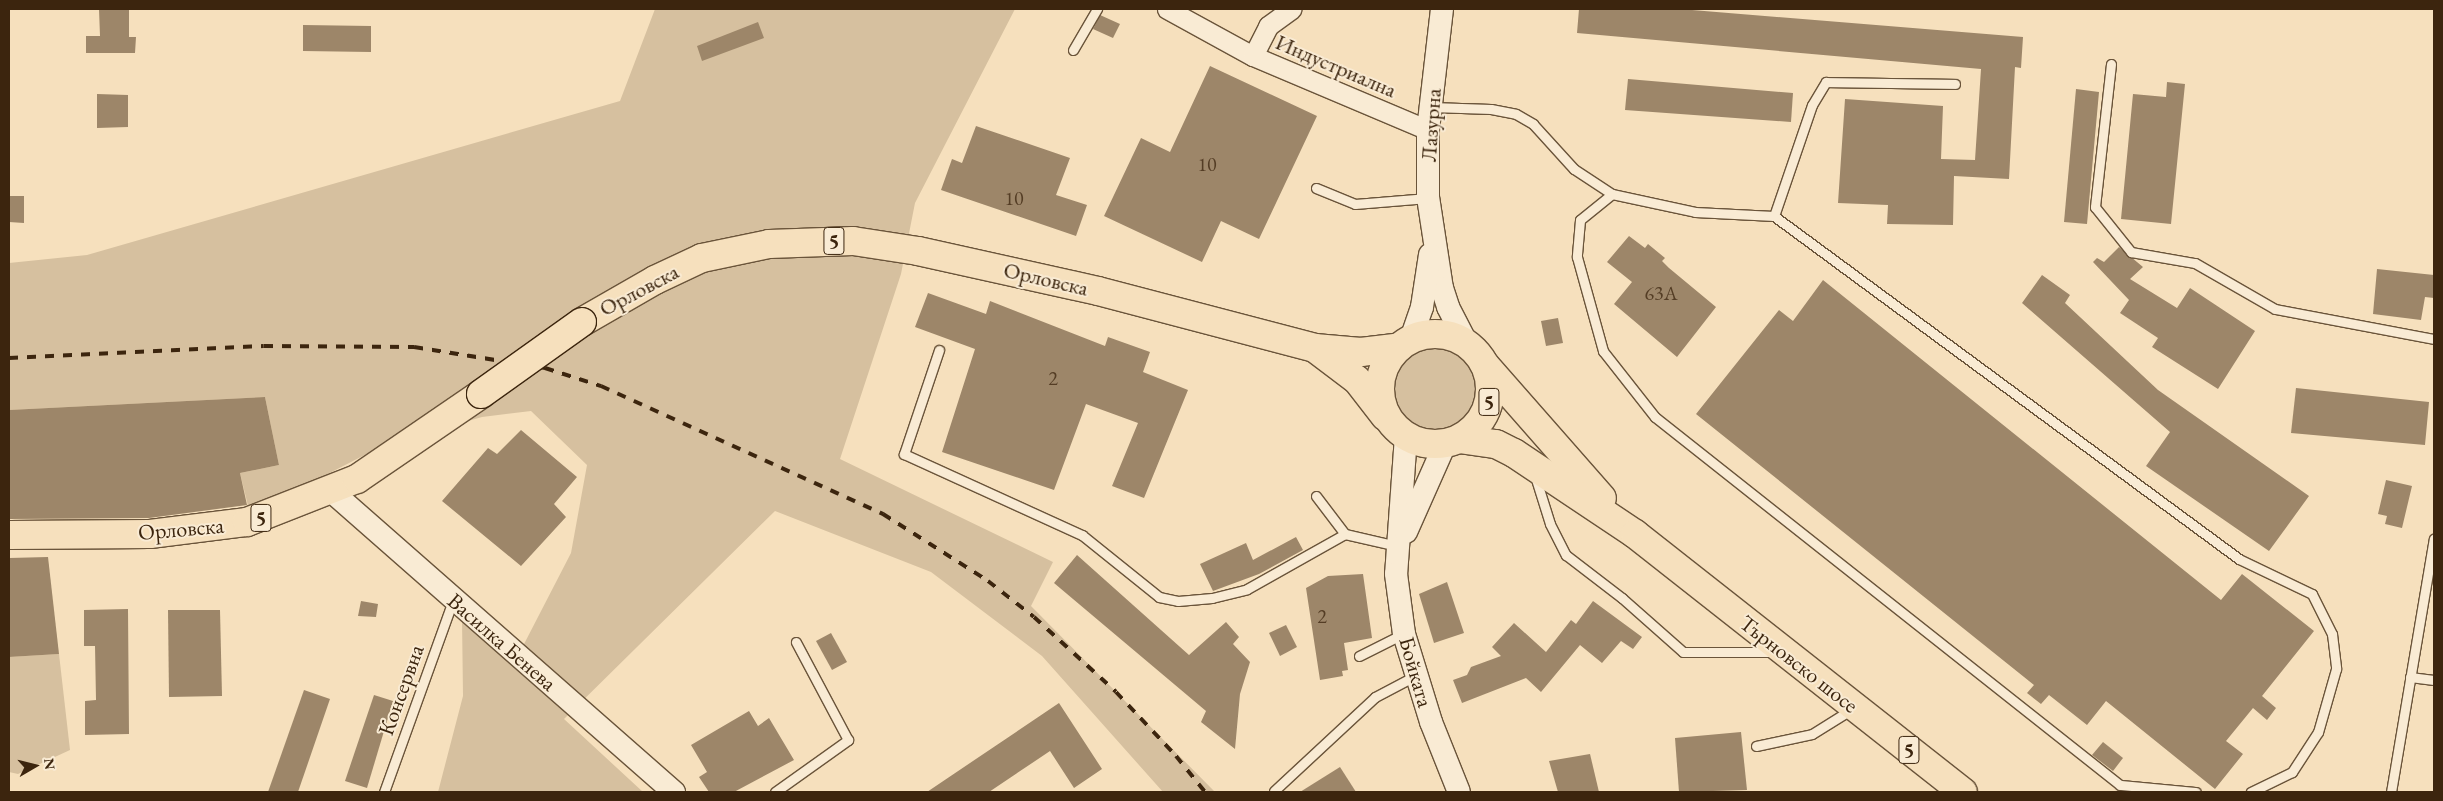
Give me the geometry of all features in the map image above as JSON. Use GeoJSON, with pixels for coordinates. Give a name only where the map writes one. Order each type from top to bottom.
{"type":"FeatureCollection","features":[{"type":"Feature","properties":{"kind":"main road","name":"Орловска"},"geometry":{"type":"LineString","coordinates":[[9,535],[150,534],[218,528],[278,512],[357,479],[394,456],[582,322],[648,284],[702,258],[770,244],[853,241],[918,251],[1080,287],[1315,348],[1361,352],[1405,343]]}},
{"type":"Feature","properties":{"kind":"main road","name":"5"},"geometry":{"type":"LineString","coordinates":[[1399,430],[1431,444],[1452,441],[1473,429],[1484,415],[1490,398],[1490,381],[1484,364],[1467,344],[1440,334],[1405,343]]}},
{"type":"Feature","properties":{"kind":"main road"},"geometry":{"type":"LineString","coordinates":[[1399,430],[1384,410],[1381,384],[1388,360],[1405,343]]}},
{"type":"Feature","properties":{"kind":"main road","name":"Орловска"},"geometry":{"type":"LineString","coordinates":[[1315,348],[1357,380],[1399,430]]}},
{"type":"Feature","properties":{"kind":"main road","name":"Търновско шосе"},"geometry":{"type":"LineString","coordinates":[[1484,364],[1559,452],[1635,534]]}},
{"type":"Feature","properties":{"kind":"main road","name":"Търновско шосе"},"geometry":{"type":"LineString","coordinates":[[1452,441],[1496,444],[1531,464],[1635,534],[1963,792]]}},
{"type":"Feature","properties":{"kind":"street","name":"Индустриална"},"geometry":{"type":"LineString","coordinates":[[1167,9],[1253,56],[1428,130]]}},
{"type":"Feature","properties":{"kind":"street","name":"Индустриална"},"geometry":{"type":"LineString","coordinates":[[1253,56],[1268,26],[1291,9]]}},
{"type":"Feature","properties":{"kind":"street","name":"Лазурна"},"geometry":{"type":"LineString","coordinates":[[1442,9],[1428,130],[1428,198],[1432,242],[1448,307],[1467,344]]}},
{"type":"Feature","properties":{"kind":"street","name":"Лазурна"},"geometry":{"type":"LineString","coordinates":[[1405,343],[1422,307],[1432,242]]}},
{"type":"Feature","properties":{"kind":"street","name":"Бойката"},"geometry":{"type":"LineString","coordinates":[[1399,430],[1399,547],[1396,574],[1404,634],[1415,676],[1459,792]]}},
{"type":"Feature","properties":{"kind":"street","name":"Бойката"},"geometry":{"type":"LineString","coordinates":[[1399,547],[1452,441]]}},
{"type":"Feature","properties":{"kind":"street","name":"Василка Бенева"},"geometry":{"type":"LineString","coordinates":[[330,490],[453,600],[674,792]]}},
{"type":"Feature","properties":{"kind":"lane"},"geometry":{"type":"LineString","coordinates":[[1073,50],[1097,9]]}},
{"type":"Feature","properties":{"kind":"lane"},"geometry":{"type":"LineString","coordinates":[[2111,64],[2095,207],[2131,252],[2195,262],[2275,309],[2434,340]]}},
{"type":"Feature","properties":{"kind":"lane"},"geometry":{"type":"LineString","coordinates":[[1774,216],[1812,105],[1826,82],[1954,84]]}},
{"type":"Feature","properties":{"kind":"lane"},"geometry":{"type":"LineString","coordinates":[[1431,107],[1492,109],[1516,114],[1533,124],[1574,168],[1612,194],[1695,212],[1774,216],[2239,560],[2312,594],[2332,634],[2336,669],[2318,732],[2292,772],[2251,792]]}},
{"type":"Feature","properties":{"kind":"lane"},"geometry":{"type":"LineString","coordinates":[[1316,188],[1355,204],[1428,198]]}},
{"type":"Feature","properties":{"kind":"lane"},"geometry":{"type":"LineString","coordinates":[[1612,194],[1580,220],[1577,257],[1603,351],[1656,416],[2120,785],[2196,792]]}},
{"type":"Feature","properties":{"kind":"lane"},"geometry":{"type":"LineString","coordinates":[[939,350],[904,454],[1082,535],[1159,597],[1178,601],[1212,598],[1248,589],[1345,534]]}},
{"type":"Feature","properties":{"kind":"lane"},"geometry":{"type":"LineString","coordinates":[[1531,464],[1550,524],[1566,555],[1622,598],[1683,652],[1785,652]]}},
{"type":"Feature","properties":{"kind":"lane"},"geometry":{"type":"LineString","coordinates":[[1316,496],[1345,534],[1399,547]]}},
{"type":"Feature","properties":{"kind":"lane"},"geometry":{"type":"LineString","coordinates":[[2391,792],[2434,538]]}},
{"type":"Feature","properties":{"kind":"lane","name":"Консервна"},"geometry":{"type":"LineString","coordinates":[[384,792],[453,600]]}},
{"type":"Feature","properties":{"kind":"lane"},"geometry":{"type":"LineString","coordinates":[[1359,656],[1404,634]]}},
{"type":"Feature","properties":{"kind":"lane"},"geometry":{"type":"LineString","coordinates":[[775,792],[848,740],[796,642]]}},
{"type":"Feature","properties":{"kind":"lane"},"geometry":{"type":"LineString","coordinates":[[1274,791],[1375,697],[1415,676]]}},
{"type":"Feature","properties":{"kind":"lane"},"geometry":{"type":"LineString","coordinates":[[2410,676],[2434,680]]}},
{"type":"Feature","properties":{"kind":"lane"},"geometry":{"type":"LineString","coordinates":[[1756,746],[1812,734],[1855,708]]}},
{"type":"Feature","properties":{"kind":"shaded area"},"geometry":{"type":"Polygon","coordinates":[[[655,9],[1015,9],[915,203],[901,274],[840,459],[1053,562],[1031,606],[1215,792],[1163,792],[1042,656],[931,572],[775,511],[564,719],[643,792],[438,792],[463,696],[462,619],[523,646],[571,553],[587,465],[531,411],[482,417],[384,445],[250,514],[240,473],[279,465],[265,397],[9,410],[9,263],[87,255],[620,101],[655,9]]]}},
{"type":"Feature","properties":{"kind":"shaded area"},"geometry":{"type":"Polygon","coordinates":[[[1428,348],[1444,348],[1459,355],[1470,366],[1477,381],[1474,405],[1465,418],[1444,430],[1428,430],[1413,423],[1402,412],[1395,397],[1395,381],[1402,366],[1413,355],[1428,348]]]}},
{"type":"Feature","properties":{"kind":"shaded area"},"geometry":{"type":"Polygon","coordinates":[[[59,654],[70,750],[18,774],[9,772],[9,657],[59,654]]]}},
{"type":"Feature","properties":{"kind":"building"},"geometry":{"type":"Polygon","coordinates":[[[99,9],[129,9],[129,37],[136,37],[135,53],[86,53],[86,36],[100,36],[99,9]]]}},
{"type":"Feature","properties":{"kind":"building"},"geometry":{"type":"Polygon","coordinates":[[[1579,9],[1680,9],[2023,37],[2021,68],[2015,67],[2009,179],[1954,176],[1953,225],[1887,224],[1888,205],[1838,203],[1845,99],[1943,106],[1941,159],[1975,160],[1981,69],[1577,33],[1579,9]]]}},
{"type":"Feature","properties":{"kind":"building"},"geometry":{"type":"Polygon","coordinates":[[[1100,15],[1120,24],[1113,38],[1093,29],[1100,15]]]}},
{"type":"Feature","properties":{"kind":"building"},"geometry":{"type":"Polygon","coordinates":[[[758,22],[764,38],[702,61],[697,46],[758,22]]]}},
{"type":"Feature","properties":{"kind":"building"},"geometry":{"type":"Polygon","coordinates":[[[303,25],[371,26],[371,52],[303,51],[303,25]]]}},
{"type":"Feature","properties":{"kind":"building"},"geometry":{"type":"Polygon","coordinates":[[[1210,66],[1317,116],[1259,239],[1221,221],[1202,262],[1104,216],[1141,138],[1170,152],[1210,66]]]}},
{"type":"Feature","properties":{"kind":"building"},"geometry":{"type":"Polygon","coordinates":[[[1628,79],[1793,93],[1791,122],[1625,110],[1628,79]]]}},
{"type":"Feature","properties":{"kind":"building"},"geometry":{"type":"Polygon","coordinates":[[[2167,82],[2185,84],[2171,224],[2121,219],[2133,94],[2166,97],[2167,82]]]}},
{"type":"Feature","properties":{"kind":"building"},"geometry":{"type":"Polygon","coordinates":[[[2076,89],[2099,92],[2087,224],[2064,222],[2076,89]]]}},
{"type":"Feature","properties":{"kind":"building"},"geometry":{"type":"Polygon","coordinates":[[[97,94],[128,95],[128,127],[97,128],[97,94]]]}},
{"type":"Feature","properties":{"kind":"building"},"geometry":{"type":"Polygon","coordinates":[[[976,126],[1070,158],[1056,195],[1087,205],[1076,236],[941,190],[952,159],[962,163],[976,126]]]}},
{"type":"Feature","properties":{"kind":"building"},"geometry":{"type":"Polygon","coordinates":[[[9,196],[24,196],[24,223],[9,222],[9,196]]]}},
{"type":"Feature","properties":{"kind":"building"},"geometry":{"type":"Polygon","coordinates":[[[1629,236],[1645,248],[1648,244],[1665,258],[1662,261],[1669,268],[1716,307],[1677,357],[1614,304],[1632,282],[1607,262],[1629,236]]]}},
{"type":"Feature","properties":{"kind":"building"},"geometry":{"type":"Polygon","coordinates":[[[2119,247],[2143,267],[2130,279],[2177,308],[2190,288],[2255,331],[2218,389],[2152,347],[2158,338],[2120,313],[2129,300],[2093,262],[2097,258],[2104,262],[2119,247]]]}},
{"type":"Feature","properties":{"kind":"building"},"geometry":{"type":"Polygon","coordinates":[[[2377,269],[2434,275],[2434,298],[2425,297],[2421,320],[2373,314],[2377,269]]]}},
{"type":"Feature","properties":{"kind":"building"},"geometry":{"type":"Polygon","coordinates":[[[2042,275],[2070,295],[2065,303],[2158,390],[2309,496],[2269,551],[2146,466],[2170,432],[2022,303],[2042,275]]]}},
{"type":"Feature","properties":{"kind":"building"},"geometry":{"type":"Polygon","coordinates":[[[1823,280],[2221,600],[2242,574],[2314,631],[2262,696],[2276,708],[2267,720],[2253,708],[2226,741],[2243,754],[2215,789],[2106,701],[2087,725],[2049,695],[2041,704],[2027,693],[2034,685],[1696,414],[1779,310],[1793,321],[1823,280]]]}},
{"type":"Feature","properties":{"kind":"building"},"geometry":{"type":"Polygon","coordinates":[[[928,293],[986,314],[990,301],[1105,346],[1108,337],[1150,352],[1143,372],[1188,390],[1144,498],[1112,486],[1138,423],[1086,404],[1054,490],[942,452],[975,349],[915,327],[928,293]]]}},
{"type":"Feature","properties":{"kind":"building"},"geometry":{"type":"Polygon","coordinates":[[[1558,318],[1563,343],[1546,346],[1541,321],[1558,318]]]}},
{"type":"Feature","properties":{"kind":"building"},"geometry":{"type":"Polygon","coordinates":[[[2296,388],[2429,402],[2425,445],[2291,433],[2296,388]]]}},
{"type":"Feature","properties":{"kind":"building"},"geometry":{"type":"Polygon","coordinates":[[[265,397],[279,465],[240,473],[247,505],[149,518],[9,519],[9,410],[265,397]]]}},
{"type":"Feature","properties":{"kind":"building"},"geometry":{"type":"Polygon","coordinates":[[[521,430],[577,477],[554,504],[566,517],[521,566],[442,501],[488,448],[497,454],[521,430]]]}},
{"type":"Feature","properties":{"kind":"building"},"geometry":{"type":"Polygon","coordinates":[[[2386,480],[2412,486],[2402,528],[2385,524],[2387,516],[2378,514],[2386,480]]]}},
{"type":"Feature","properties":{"kind":"building"},"geometry":{"type":"Polygon","coordinates":[[[1296,537],[1303,550],[1259,574],[1213,591],[1200,564],[1246,543],[1253,560],[1296,537]]]}},
{"type":"Feature","properties":{"kind":"building"},"geometry":{"type":"Polygon","coordinates":[[[1077,555],[1189,655],[1226,622],[1239,637],[1233,644],[1250,662],[1240,694],[1235,749],[1201,722],[1206,711],[1054,583],[1077,555]]]}},
{"type":"Feature","properties":{"kind":"building"},"geometry":{"type":"Polygon","coordinates":[[[48,557],[59,654],[9,657],[9,558],[48,557]]]}},
{"type":"Feature","properties":{"kind":"building"},"geometry":{"type":"Polygon","coordinates":[[[1363,574],[1372,638],[1344,643],[1348,670],[1342,671],[1343,676],[1320,680],[1306,588],[1328,576],[1363,574]]]}},
{"type":"Feature","properties":{"kind":"building"},"geometry":{"type":"Polygon","coordinates":[[[1447,582],[1464,633],[1434,643],[1419,594],[1447,582]]]}},
{"type":"Feature","properties":{"kind":"building"},"geometry":{"type":"Polygon","coordinates":[[[361,601],[378,604],[376,617],[358,616],[361,601]]]}},
{"type":"Feature","properties":{"kind":"building"},"geometry":{"type":"Polygon","coordinates":[[[1593,601],[1642,637],[1633,649],[1621,641],[1602,663],[1580,645],[1541,692],[1526,678],[1462,703],[1453,680],[1467,675],[1471,667],[1501,656],[1492,647],[1514,623],[1546,652],[1571,620],[1576,624],[1593,601]]]}},
{"type":"Feature","properties":{"kind":"building"},"geometry":{"type":"Polygon","coordinates":[[[128,609],[129,734],[85,735],[85,701],[96,700],[95,646],[84,646],[84,610],[128,609]]]}},
{"type":"Feature","properties":{"kind":"building"},"geometry":{"type":"Polygon","coordinates":[[[168,610],[220,610],[222,696],[169,697],[168,610]]]}},
{"type":"Feature","properties":{"kind":"building"},"geometry":{"type":"Polygon","coordinates":[[[1286,625],[1297,647],[1280,656],[1269,633],[1286,625]]]}},
{"type":"Feature","properties":{"kind":"building"},"geometry":{"type":"Polygon","coordinates":[[[831,633],[847,662],[832,670],[816,641],[831,633]]]}},
{"type":"Feature","properties":{"kind":"building"},"geometry":{"type":"Polygon","coordinates":[[[304,690],[330,699],[298,792],[268,792],[304,690]]]}},
{"type":"Feature","properties":{"kind":"building"},"geometry":{"type":"Polygon","coordinates":[[[374,695],[393,701],[367,788],[345,781],[374,695]]]}},
{"type":"Feature","properties":{"kind":"building"},"geometry":{"type":"Polygon","coordinates":[[[1059,703],[1102,769],[1074,788],[1050,751],[989,792],[927,792],[1059,703]]]}},
{"type":"Feature","properties":{"kind":"building"},"geometry":{"type":"Polygon","coordinates":[[[749,711],[758,726],[769,718],[794,760],[734,792],[709,792],[699,777],[707,772],[691,745],[749,711]]]}},
{"type":"Feature","properties":{"kind":"building"},"geometry":{"type":"Polygon","coordinates":[[[1741,732],[1747,790],[1679,792],[1675,738],[1741,732]]]}},
{"type":"Feature","properties":{"kind":"building"},"geometry":{"type":"Polygon","coordinates":[[[2103,742],[2123,758],[2113,771],[2092,755],[2103,742]]]}},
{"type":"Feature","properties":{"kind":"building"},"geometry":{"type":"Polygon","coordinates":[[[1590,754],[1599,792],[1558,792],[1549,761],[1590,754]]]}},
{"type":"Feature","properties":{"kind":"building"},"geometry":{"type":"Polygon","coordinates":[[[1340,767],[1356,792],[1300,792],[1340,767]]]}},
{"type":"Feature","properties":{"kind":"railway"},"geometry":{"type":"LineString","coordinates":[[9,358],[264,346],[414,347],[545,368],[601,386],[883,514],[988,581],[1034,617],[1116,692],[1176,756],[1205,792]]}}]}
